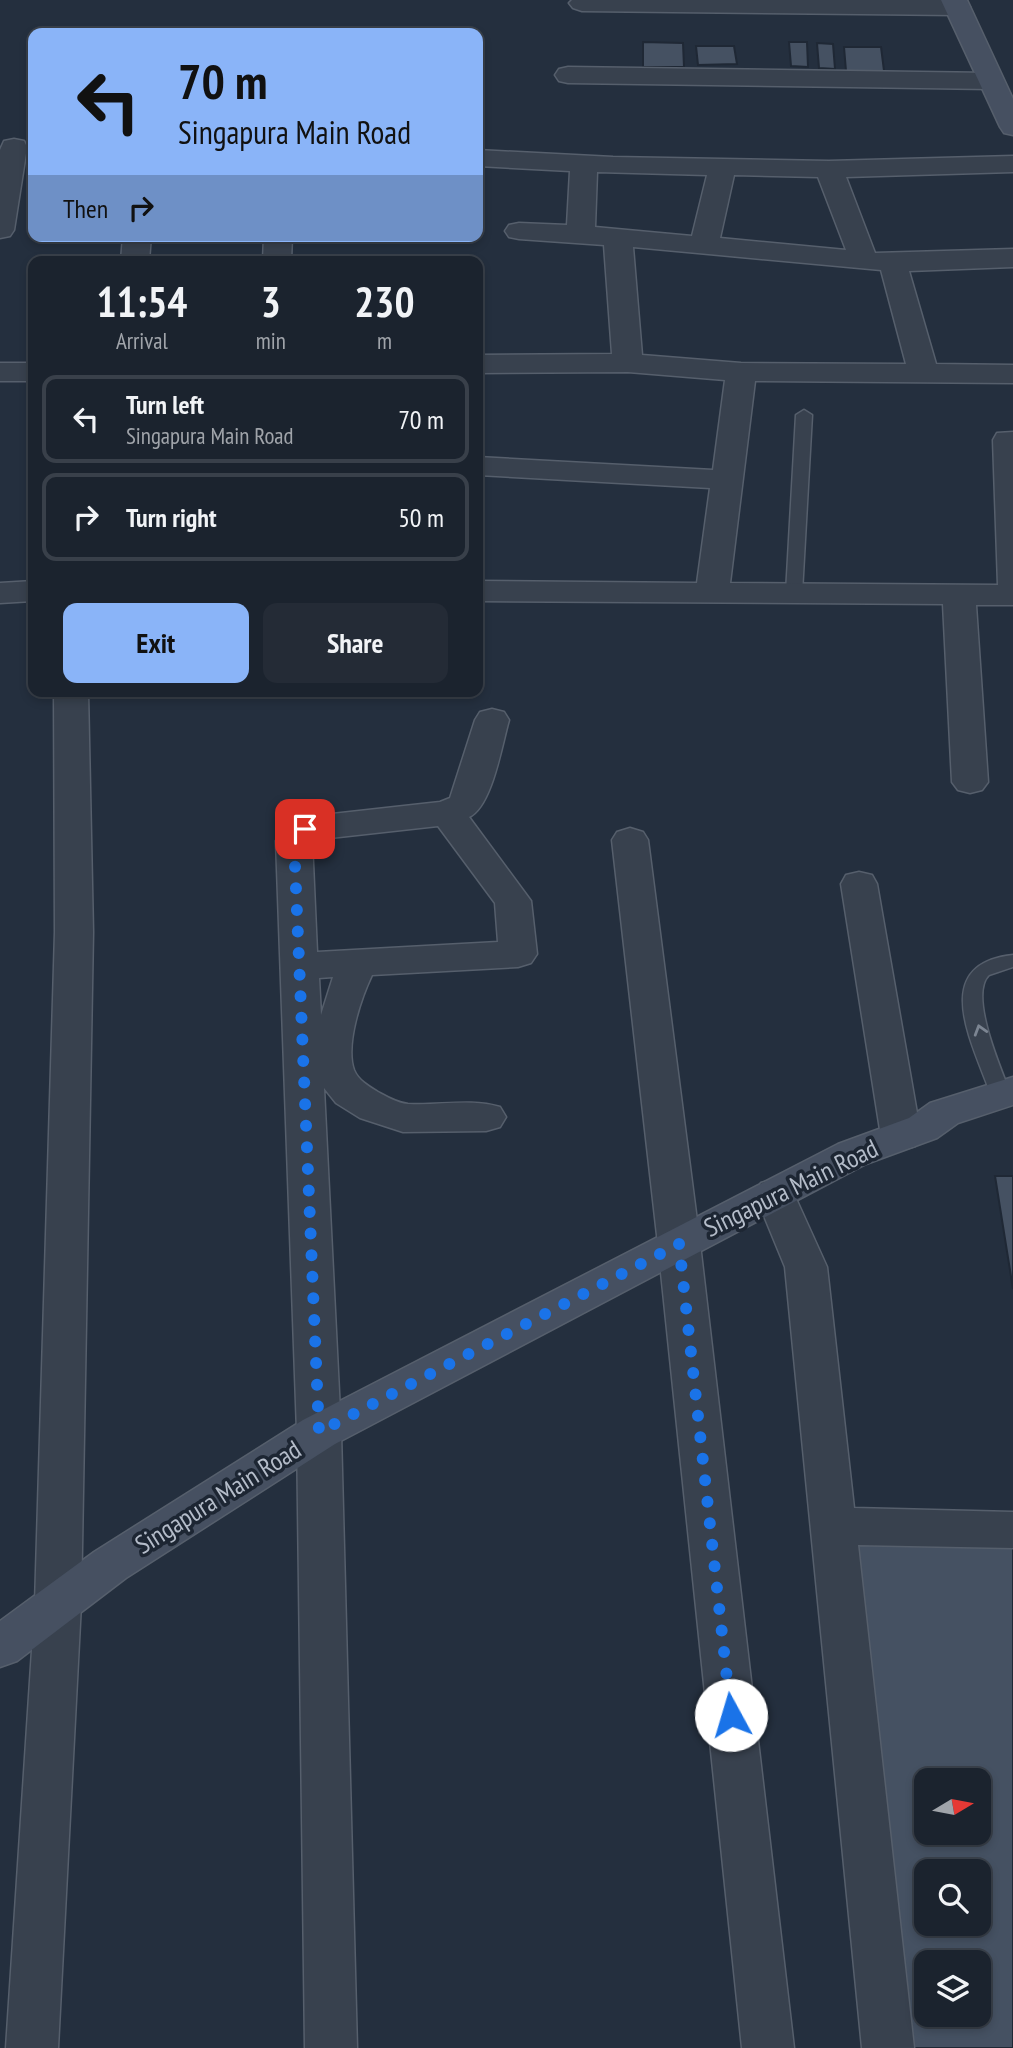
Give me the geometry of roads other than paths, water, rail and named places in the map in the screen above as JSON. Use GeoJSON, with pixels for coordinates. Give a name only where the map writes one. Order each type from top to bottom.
{"type":"FeatureCollection","features":[{"type":"Feature","properties":{"kind":"street"},"geometry":{"type":"LineString","coordinates":[[582,4],[956,3],[1013,128]]}},
{"type":"Feature","properties":{"kind":"street"},"geometry":{"type":"LineString","coordinates":[[568,75],[991,81]]}},
{"type":"Feature","properties":{"kind":"street"},"geometry":{"type":"LineString","coordinates":[[0,230],[16,147]]}},
{"type":"Feature","properties":{"kind":"street"},"geometry":{"type":"LineString","coordinates":[[483,158],[584,164],[829,169],[1013,164]]}},
{"type":"Feature","properties":{"kind":"street"},"geometry":{"type":"LineString","coordinates":[[581,235],[584,164]]}},
{"type":"Feature","properties":{"kind":"street"},"geometry":{"type":"LineString","coordinates":[[704,246],[722,167]]}},
{"type":"Feature","properties":{"kind":"street"},"geometry":{"type":"LineString","coordinates":[[829,169],[864,260]]}},
{"type":"Feature","properties":{"kind":"street"},"geometry":{"type":"LineString","coordinates":[[519,231],[618,237],[893,263],[1013,258]]}},
{"type":"Feature","properties":{"kind":"street"},"geometry":{"type":"LineString","coordinates":[[618,237],[628,363]]}},
{"type":"Feature","properties":{"kind":"street"},"geometry":{"type":"LineString","coordinates":[[893,263],[924,373]]}},
{"type":"Feature","properties":{"kind":"street"},"geometry":{"type":"LineString","coordinates":[[483,364],[628,363],[741,372],[1013,374]]}},
{"type":"Feature","properties":{"kind":"street"},"geometry":{"type":"LineString","coordinates":[[0,372],[28,372]]}},
{"type":"Feature","properties":{"kind":"street"},"geometry":{"type":"LineString","coordinates":[[712,593],[741,372]]}},
{"type":"Feature","properties":{"kind":"street"},"geometry":{"type":"LineString","coordinates":[[1008,440],[1013,583]]}},
{"type":"Feature","properties":{"kind":"street"},"geometry":{"type":"LineString","coordinates":[[483,466],[727,480]]}},
{"type":"Feature","properties":{"kind":"street"},"geometry":{"type":"LineString","coordinates":[[0,593],[28,591]]}},
{"type":"Feature","properties":{"kind":"street"},"geometry":{"type":"LineString","coordinates":[[483,591],[1013,595]]}},
{"type":"Feature","properties":{"kind":"street"},"geometry":{"type":"LineString","coordinates":[[959,595],[970,782]]}},
{"type":"Feature","properties":{"kind":"street"},"geometry":{"type":"LineString","coordinates":[[32,2048],[58,1604],[74,932],[71,697]]}},
{"type":"Feature","properties":{"kind":"street"},"geometry":{"type":"LineString","coordinates":[[331,2048],[319,1432],[294,842],[297,833],[305,829],[447,813],[463,806],[470,793],[492,720]]}},
{"type":"Feature","properties":{"kind":"street"},"geometry":{"type":"LineString","coordinates":[[299,966],[518,954],[513,901],[447,813]]}},
{"type":"Feature","properties":{"kind":"street"},"geometry":{"type":"LineString","coordinates":[[629,840],[679,1244],[768,2048]]}},
{"type":"Feature","properties":{"kind":"street"},"geometry":{"type":"LineString","coordinates":[[859,884],[901,1136]]}},
{"type":"Feature","properties":{"kind":"street"},"geometry":{"type":"LineString","coordinates":[[359,962],[345,992],[331,1052],[336,1076],[350,1093],[374,1108],[403,1118],[486,1117]]}},
{"type":"Feature","properties":{"kind":"street","name":"Singapura Main Road"},"geometry":{"type":"LineString","coordinates":[[0,1647],[110,1565],[319,1432],[852,1154],[923,1128],[944,1113],[1007,1093]]}},
{"type":"Feature","properties":{"kind":"street"},"geometry":{"type":"LineString","coordinates":[[775,1194],[806,1267],[888,2048]]}},
{"type":"Feature","properties":{"kind":"street"},"geometry":{"type":"LineString","coordinates":[[833,1526],[1013,1530]]}},
{"type":"Feature","properties":{"kind":"lane"},"geometry":{"type":"LineString","coordinates":[[794,593],[804,415]]}},
{"type":"Feature","properties":{"kind":"lane"},"geometry":{"type":"LineString","coordinates":[[1007,1093],[974,1008],[972,991],[974,979],[980,972],[991,966],[1013,961]]}}]}
